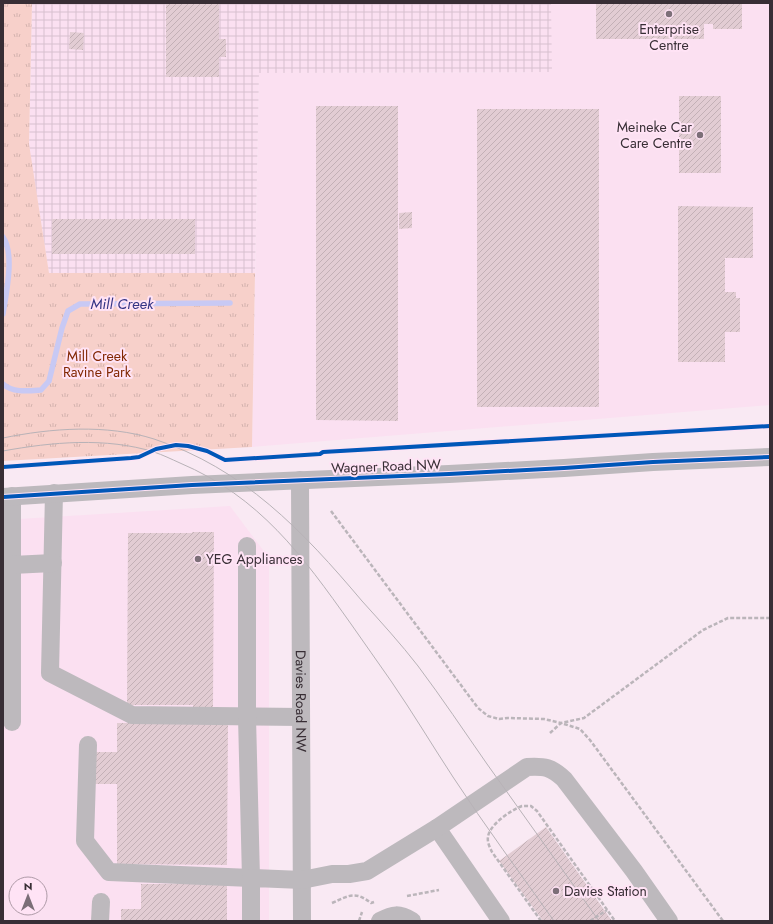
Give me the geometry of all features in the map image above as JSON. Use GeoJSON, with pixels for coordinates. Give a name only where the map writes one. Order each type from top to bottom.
{"type":"FeatureCollection","features":[{"type":"Feature","properties":{"kind":"street","name":"Wagner Road NW"},"geometry":{"type":"LineString","coordinates":[[7,496],[184,485],[526,470],[653,462],[770,457]]}},
{"type":"Feature","properties":{"kind":"street","name":"Davies Road NW"},"geometry":{"type":"LineString","coordinates":[[300,480],[302,921]]}},
{"type":"Feature","properties":{"kind":"street"},"geometry":{"type":"LineString","coordinates":[[54,493],[50,673],[132,715],[301,717]]}},
{"type":"Feature","properties":{"kind":"street"},"geometry":{"type":"LineString","coordinates":[[7,496],[12,565],[12,722]]}},
{"type":"Feature","properties":{"kind":"street"},"geometry":{"type":"LineString","coordinates":[[247,546],[247,716],[251,921]]}},
{"type":"Feature","properties":{"kind":"street"},"geometry":{"type":"LineString","coordinates":[[12,565],[52,563]]}},
{"type":"Feature","properties":{"kind":"street"},"geometry":{"type":"LineString","coordinates":[[88,745],[85,841],[109,872],[302,880],[332,874],[349,874],[367,871],[437,828],[527,767],[543,766],[555,771],[564,778],[634,871],[669,921]]}},
{"type":"Feature","properties":{"kind":"street"},"geometry":{"type":"LineString","coordinates":[[437,828],[501,921]]}},
{"type":"Feature","properties":{"kind":"street"},"geometry":{"type":"LineString","coordinates":[[100,902],[100,921]]}},
{"type":"Feature","properties":{"kind":"street"},"geometry":{"type":"LineString","coordinates":[[380,921],[388,917],[402,915],[412,921]]}},
{"type":"Feature","properties":{"kind":"path"},"geometry":{"type":"LineString","coordinates":[[331,511],[478,708],[488,716],[499,719],[544,719],[580,729],[590,740],[723,921]]}},
{"type":"Feature","properties":{"kind":"path"},"geometry":{"type":"LineString","coordinates":[[550,733],[561,723],[584,718],[703,630],[728,618],[770,618]]}},
{"type":"Feature","properties":{"kind":"path"},"geometry":{"type":"LineString","coordinates":[[541,921],[492,852],[489,844],[488,837],[491,829],[514,810],[523,806],[531,806],[537,811],[615,921]]}},
{"type":"Feature","properties":{"kind":"path"},"geometry":{"type":"LineString","coordinates":[[407,896],[439,890]]}},
{"type":"Feature","properties":{"kind":"path"},"geometry":{"type":"LineString","coordinates":[[590,921],[606,910]]}},
{"type":"Feature","properties":{"kind":"shaded area"},"geometry":{"type":"Polygon","coordinates":[[[32,3],[551,3],[552,72],[259,73],[255,273],[49,273],[29,147],[32,3]]]}},
{"type":"Feature","properties":{"kind":"shaded area"},"geometry":{"type":"Polygon","coordinates":[[[551,3],[770,3],[770,405],[252,447],[259,73],[551,72],[551,3]]]}},
{"type":"Feature","properties":{"kind":"shaded area"},"geometry":{"type":"Polygon","coordinates":[[[230,506],[269,558],[269,921],[3,921],[3,520],[230,506]]]}},
{"type":"Feature","properties":{"kind":"green space","name":"Mill Creek Ravine Park"},"geometry":{"type":"Polygon","coordinates":[[[3,3],[32,3],[29,144],[49,273],[255,273],[252,447],[3,461],[3,3]]]}},
{"type":"Feature","properties":{"kind":"building"},"geometry":{"type":"Polygon","coordinates":[[[166,3],[219,3],[219,39],[226,39],[226,57],[219,57],[219,77],[166,77],[166,3]]]}},
{"type":"Feature","properties":{"kind":"building","name":"Enterprise Centre"},"geometry":{"type":"Polygon","coordinates":[[[596,3],[742,4],[742,29],[713,29],[713,24],[704,24],[704,39],[596,39],[596,3]]]}},
{"type":"Feature","properties":{"kind":"building"},"geometry":{"type":"Polygon","coordinates":[[[70,32],[84,33],[83,50],[69,49],[70,32]]]}},
{"type":"Feature","properties":{"kind":"building","name":"Meineke Car Care Centre"},"geometry":{"type":"Polygon","coordinates":[[[679,96],[721,96],[721,173],[679,173],[679,96]]]}},
{"type":"Feature","properties":{"kind":"building"},"geometry":{"type":"Polygon","coordinates":[[[316,106],[398,106],[398,421],[316,420],[316,106]]]}},
{"type":"Feature","properties":{"kind":"building"},"geometry":{"type":"Polygon","coordinates":[[[477,109],[599,109],[599,407],[477,407],[477,109]]]}},
{"type":"Feature","properties":{"kind":"building"},"geometry":{"type":"Polygon","coordinates":[[[678,206],[753,207],[753,258],[725,258],[725,292],[736,292],[736,298],[740,298],[740,332],[725,332],[725,362],[678,362],[678,206]]]}},
{"type":"Feature","properties":{"kind":"building"},"geometry":{"type":"Polygon","coordinates":[[[412,212],[412,228],[399,229],[399,213],[412,212]]]}},
{"type":"Feature","properties":{"kind":"building"},"geometry":{"type":"Polygon","coordinates":[[[52,219],[195,219],[195,254],[52,254],[52,219]]]}},
{"type":"Feature","properties":{"kind":"building"},"geometry":{"type":"Polygon","coordinates":[[[214,532],[213,707],[193,707],[193,705],[127,705],[128,533],[214,532]]]}},
{"type":"Feature","properties":{"kind":"building"},"geometry":{"type":"Polygon","coordinates":[[[117,723],[228,723],[227,865],[117,864],[117,784],[95,784],[95,752],[117,752],[117,723]]]}},
{"type":"Feature","properties":{"kind":"building","name":"Davies Station"},"geometry":{"type":"Polygon","coordinates":[[[546,827],[612,921],[543,921],[499,861],[546,827]]]}},
{"type":"Feature","properties":{"kind":"building"},"geometry":{"type":"Polygon","coordinates":[[[141,884],[227,884],[227,921],[121,921],[121,909],[141,909],[141,884]]]}},
{"type":"Feature","properties":{"kind":"waterway","name":"Mill Creek"},"geometry":{"type":"LineString","coordinates":[[3,237],[7,244],[9,264],[3,314]]}},
{"type":"Feature","properties":{"kind":"waterway","name":"Mill Creek"},"geometry":{"type":"LineString","coordinates":[[3,384],[16,390],[41,390],[49,381],[62,328],[68,311],[80,304],[230,303]]}},
{"type":"Feature","properties":{"kind":"tram line"},"geometry":{"type":"LineString","coordinates":[[3,438],[40,432],[79,429],[98,429],[136,434],[186,451],[216,467],[269,505],[317,550],[391,633],[411,658],[436,690],[599,921]]}},
{"type":"Feature","properties":{"kind":"tram line"},"geometry":{"type":"LineString","coordinates":[[3,451],[41,445],[79,442],[117,444],[136,447],[161,454],[208,477],[234,493],[256,511],[277,530],[333,599],[399,693],[453,777],[554,921]]}},
{"type":"Feature","properties":{"kind":"cycle path"},"geometry":{"type":"LineString","coordinates":[[3,467],[139,457],[156,449],[176,445],[188,446],[207,451],[225,460],[320,454],[323,452],[770,426]]}},
{"type":"Feature","properties":{"kind":"cycle path"},"geometry":{"type":"LineString","coordinates":[[3,497],[192,485],[449,474],[770,457]]}},
{"type":"Feature","properties":{"kind":"place","name":"Enterprise Centre"},"geometry":{"type":"Point","coordinates":[669,14]}},
{"type":"Feature","properties":{"kind":"place","name":"Meineke Car Care Centre"},"geometry":{"type":"Point","coordinates":[700,135]}},
{"type":"Feature","properties":{"kind":"place","name":"YEG Appliances"},"geometry":{"type":"Point","coordinates":[198,559]}},
{"type":"Feature","properties":{"kind":"place","name":"Davies Station"},"geometry":{"type":"Point","coordinates":[556,891]}}]}
